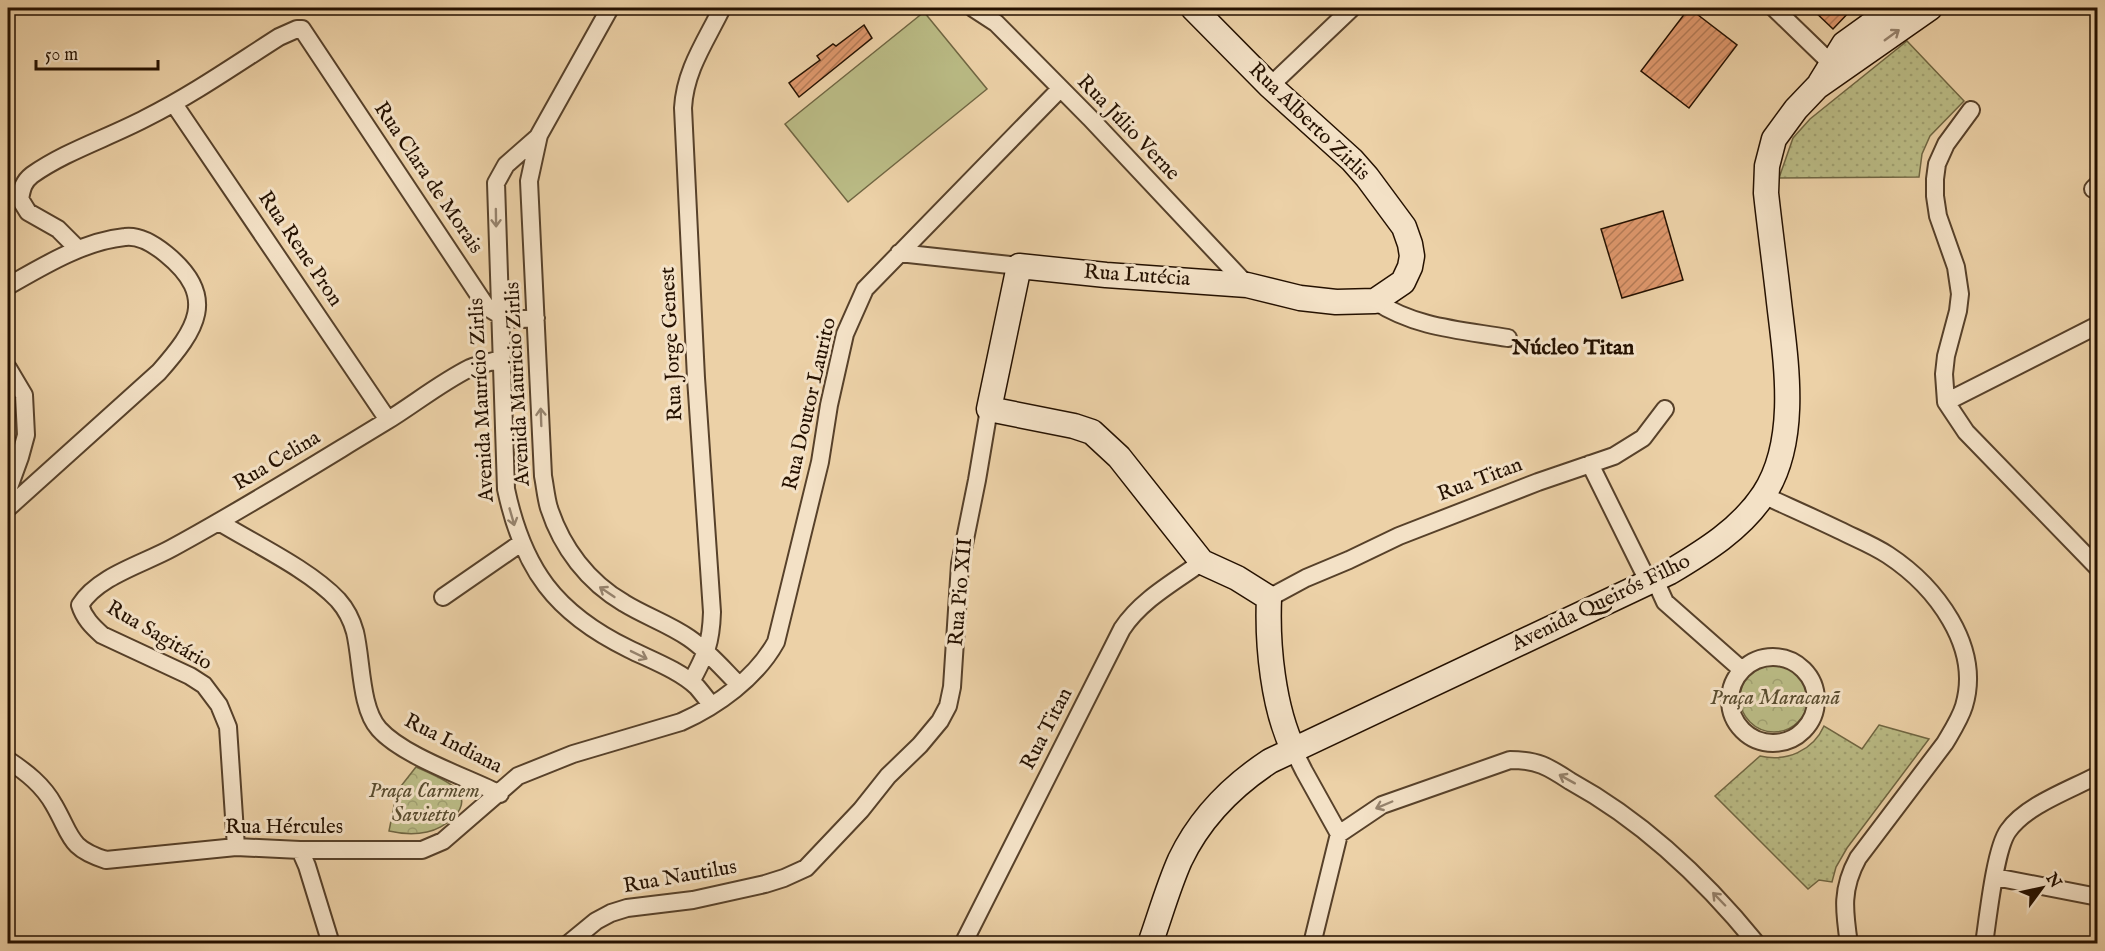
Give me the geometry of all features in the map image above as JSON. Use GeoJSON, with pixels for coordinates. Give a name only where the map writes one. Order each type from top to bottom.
{"type":"FeatureCollection","features":[{"type":"Feature","properties":{"kind":"main road","name":"Rua Alberto Zirlis"},"geometry":{"type":"LineString","coordinates":[[1193,8],[1270,86],[1352,160],[1404,227],[1412,256],[1410,267],[1403,282],[1375,302]]}},
{"type":"Feature","properties":{"kind":"main road","name":"Avenida Queirós Filho"},"geometry":{"type":"LineString","coordinates":[[1835,68],[1844,44],[1894,8]]}},
{"type":"Feature","properties":{"kind":"main road","name":"Avenida Queirós Filho"},"geometry":{"type":"LineString","coordinates":[[1150,944],[1180,861],[1210,812],[1250,775],[1270,761],[1655,580],[1700,554],[1745,518],[1772,481],[1781,452],[1785,427],[1788,381],[1766,194],[1767,166],[1774,139],[1797,108],[1835,68],[1930,8]]}},
{"type":"Feature","properties":{"kind":"main road","name":"Rua Lutécia"},"geometry":{"type":"LineString","coordinates":[[1018,266],[1246,285],[1300,298],[1336,302],[1375,302]]}},
{"type":"Feature","properties":{"kind":"main road","name":"Rua Pio XII"},"geometry":{"type":"LineString","coordinates":[[989,409],[1018,266]]}},
{"type":"Feature","properties":{"kind":"main road"},"geometry":{"type":"LineString","coordinates":[[989,409],[1074,426],[1092,432],[1119,457],[1202,562],[1237,578],[1269,598],[1269,628],[1276,692],[1287,735],[1294,751]]}},
{"type":"Feature","properties":{"kind":"street"},"geometry":{"type":"LineString","coordinates":[[498,177],[506,165],[539,135],[610,8]]}},
{"type":"Feature","properties":{"kind":"street","name":"Rua Jorge Genest"},"geometry":{"type":"LineString","coordinates":[[691,682],[707,652],[712,612],[696,378],[683,108],[690,69],[722,8]]}},
{"type":"Feature","properties":{"kind":"street","name":"Rua Júlio Verne"},"geometry":{"type":"LineString","coordinates":[[973,8],[996,23],[1090,118],[1246,285]]}},
{"type":"Feature","properties":{"kind":"street"},"geometry":{"type":"LineString","coordinates":[[1270,86],[1352,8]]}},
{"type":"Feature","properties":{"kind":"street"},"geometry":{"type":"LineString","coordinates":[[1774,8],[1835,68]]}},
{"type":"Feature","properties":{"kind":"street","name":"Rua Clara de Morais"},"geometry":{"type":"LineString","coordinates":[[174,104],[279,37],[302,29],[477,294],[486,306],[499,316]]}},
{"type":"Feature","properties":{"kind":"street","name":"Rua Doutor Laurito"},"geometry":{"type":"LineString","coordinates":[[711,705],[740,685],[769,655],[776,642],[819,462],[845,334],[865,289],[1060,89]]}},
{"type":"Feature","properties":{"kind":"street"},"geometry":{"type":"LineString","coordinates":[[78,249],[58,229],[28,212],[20,199],[23,184],[58,159],[117,134],[174,104]]}},
{"type":"Feature","properties":{"kind":"street","name":"Rua Rene Pron"},"geometry":{"type":"LineString","coordinates":[[174,104],[388,420]]}},
{"type":"Feature","properties":{"kind":"street"},"geometry":{"type":"LineString","coordinates":[[1971,110],[1946,144],[1937,164],[1935,179],[1938,216],[1956,267],[1960,294],[1946,356],[1944,374],[1946,402],[1966,432],[2097,568]]}},
{"type":"Feature","properties":{"kind":"street","name":"Avenida Mauricio Zirlis"},"geometry":{"type":"LineString","coordinates":[[539,135],[529,181],[543,476],[549,507],[566,543],[584,571],[601,588],[625,604],[688,637],[707,652],[740,685]]}},
{"type":"Feature","properties":{"kind":"street"},"geometry":{"type":"LineString","coordinates":[[498,177],[517,174],[529,181]]}},
{"type":"Feature","properties":{"kind":"street","name":"Avenida Maurício Zirlis"},"geometry":{"type":"LineString","coordinates":[[498,177],[496,191],[499,316],[506,489],[520,543],[549,591],[567,611],[606,638],[681,675],[691,682],[711,705]]}},
{"type":"Feature","properties":{"kind":"street"},"geometry":{"type":"LineString","coordinates":[[8,286],[78,249],[128,236],[158,247],[181,266],[192,282],[198,312],[191,330],[159,372],[8,508]]}},
{"type":"Feature","properties":{"kind":"street","name":"Rua Lutécia"},"geometry":{"type":"LineString","coordinates":[[899,253],[1018,266]]}},
{"type":"Feature","properties":{"kind":"street"},"geometry":{"type":"LineString","coordinates":[[1375,302],[1394,314],[1410,320],[1508,338]]}},
{"type":"Feature","properties":{"kind":"street"},"geometry":{"type":"LineString","coordinates":[[499,316],[514,320],[536,318]]}},
{"type":"Feature","properties":{"kind":"street"},"geometry":{"type":"LineString","coordinates":[[1946,402],[2094,333]]}},
{"type":"Feature","properties":{"kind":"street","name":"Rua Celina"},"geometry":{"type":"LineString","coordinates":[[80,605],[86,595],[102,583],[219,522],[472,367],[501,359]]}},
{"type":"Feature","properties":{"kind":"street"},"geometry":{"type":"LineString","coordinates":[[8,368],[24,394],[26,435],[21,457],[8,490]]}},
{"type":"Feature","properties":{"kind":"street","name":"Rua Pio XII"},"geometry":{"type":"LineString","coordinates":[[806,868],[861,810],[888,776],[920,745],[940,721],[948,706],[954,667],[960,564],[989,409]]}},
{"type":"Feature","properties":{"kind":"street","name":"Rua Titan"},"geometry":{"type":"LineString","coordinates":[[1269,598],[1306,578],[1399,536],[1538,482],[1614,456],[1643,438],[1665,409]]}},
{"type":"Feature","properties":{"kind":"street"},"geometry":{"type":"LineString","coordinates":[[1590,464],[1644,573],[1655,580],[1665,602],[1742,670]]}},
{"type":"Feature","properties":{"kind":"street"},"geometry":{"type":"LineString","coordinates":[[1763,495],[1870,545],[1910,572],[1928,589],[1945,611],[1960,641],[1966,662],[1967,684],[1964,705],[1956,725],[1945,743],[1858,858],[1850,873],[1845,889],[1844,911],[1849,944]]}},
{"type":"Feature","properties":{"kind":"street","name":"Rua Indiana"},"geometry":{"type":"LineString","coordinates":[[219,522],[303,573],[338,600],[349,616],[355,631],[369,715],[378,728],[406,750],[500,794]]}},
{"type":"Feature","properties":{"kind":"street"},"geometry":{"type":"LineString","coordinates":[[443,597],[520,543]]}},
{"type":"Feature","properties":{"kind":"street","name":"Rua Titan"},"geometry":{"type":"LineString","coordinates":[[963,944],[1122,629],[1131,616],[1147,601],[1202,562]]}},
{"type":"Feature","properties":{"kind":"street","name":"Rua Sagitário"},"geometry":{"type":"LineString","coordinates":[[80,605],[82,613],[92,627],[190,676],[204,685],[219,705],[228,728],[236,847]]}},
{"type":"Feature","properties":{"kind":"street"},"geometry":{"type":"LineString","coordinates":[[1782,658],[1795,663],[1806,672],[1814,685],[1817,699],[1815,713],[1809,725],[1799,736],[1786,742],[1772,744],[1758,741],[1746,734],[1731,710],[1730,695],[1734,682],[1742,670],[1761,659],[1782,658]]}},
{"type":"Feature","properties":{"kind":"street","name":"Rua Hércules"},"geometry":{"type":"LineString","coordinates":[[8,760],[32,776],[53,804],[71,840],[86,854],[106,860],[236,847],[300,850],[422,850],[443,842],[518,776],[540,766],[681,722],[711,705]]}},
{"type":"Feature","properties":{"kind":"street"},"geometry":{"type":"LineString","coordinates":[[1294,751],[1339,834]]}},
{"type":"Feature","properties":{"kind":"street"},"geometry":{"type":"LineString","coordinates":[[1312,944],[1339,834],[1382,805],[1510,760],[1526,760],[1542,764],[1612,806],[1698,877],[1731,911],[1757,944]]}},
{"type":"Feature","properties":{"kind":"street"},"geometry":{"type":"LineString","coordinates":[[1984,944],[1995,878],[2007,832],[2038,806],[2097,775]]}},
{"type":"Feature","properties":{"kind":"street"},"geometry":{"type":"LineString","coordinates":[[300,850],[331,944]]}},
{"type":"Feature","properties":{"kind":"street","name":"Rua Nautilus"},"geometry":{"type":"LineString","coordinates":[[568,944],[596,921],[611,913],[627,908],[693,900],[754,887],[784,878],[806,868]]}},
{"type":"Feature","properties":{"kind":"street"},"geometry":{"type":"LineString","coordinates":[[1995,878],[2097,897]]}},
{"type":"Feature","properties":{"kind":"green space"},"geometry":{"type":"Polygon","coordinates":[[[924,12],[987,89],[848,202],[785,124],[924,12]]]}},
{"type":"Feature","properties":{"kind":"green space"},"geometry":{"type":"Polygon","coordinates":[[[1907,41],[1964,101],[1930,136],[1922,154],[1919,177],[1779,178],[1793,138],[1810,119],[1907,41]]]}},
{"type":"Feature","properties":{"kind":"green space","name":"Praça Maracanã"},"geometry":{"type":"Polygon","coordinates":[[[1781,664],[1793,670],[1802,679],[1808,691],[1806,711],[1798,722],[1781,732],[1767,732],[1750,722],[1742,711],[1740,691],[1750,674],[1761,666],[1781,664]]]}},
{"type":"Feature","properties":{"kind":"green space"},"geometry":{"type":"Polygon","coordinates":[[[1879,725],[1929,739],[1847,848],[1836,867],[1832,882],[1819,880],[1808,889],[1715,796],[1760,756],[1779,757],[1798,753],[1813,742],[1824,726],[1862,749],[1879,725]]]}},
{"type":"Feature","properties":{"kind":"green space","name":"Praça Carmem Savietto"},"geometry":{"type":"Polygon","coordinates":[[[416,767],[444,780],[457,790],[461,797],[459,811],[448,822],[434,830],[413,834],[389,831],[396,796],[394,795],[416,767]]]}},
{"type":"Feature","properties":{"kind":"building"},"geometry":{"type":"Polygon","coordinates":[[[1689,8],[1737,45],[1689,108],[1641,71],[1689,8]]]}},
{"type":"Feature","properties":{"kind":"building"},"geometry":{"type":"Polygon","coordinates":[[[1811,8],[1853,8],[1833,29],[1811,8]]]}},
{"type":"Feature","properties":{"kind":"building"},"geometry":{"type":"Polygon","coordinates":[[[864,25],[872,38],[799,97],[789,83],[820,60],[817,56],[833,44],[836,46],[864,25]]]}},
{"type":"Feature","properties":{"kind":"building"},"geometry":{"type":"Polygon","coordinates":[[[1663,211],[1683,280],[1622,298],[1601,229],[1663,211]]]}},
{"type":"Feature","properties":{"kind":"district","name":"Núcleo Titan"},"geometry":{"type":"Point","coordinates":[1573,348]}}]}
